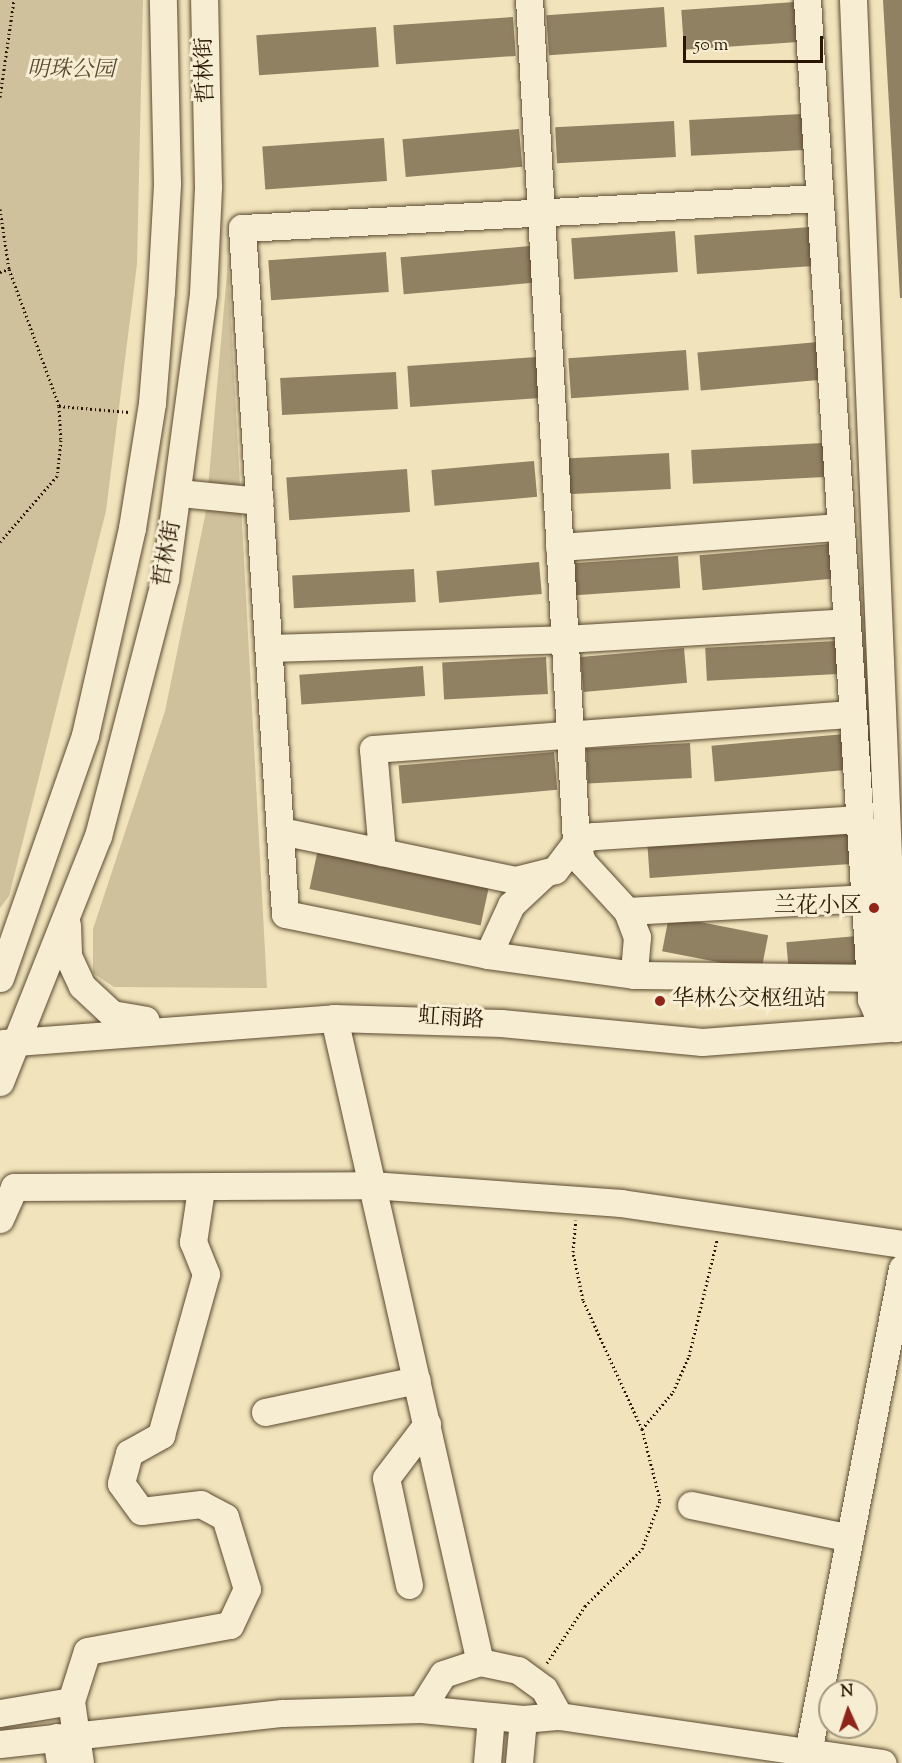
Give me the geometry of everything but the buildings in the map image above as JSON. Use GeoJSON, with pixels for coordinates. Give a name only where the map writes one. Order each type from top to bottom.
{"type":"FeatureCollection","features":[{"type":"Feature","properties":{"kind":"street","name":"哲林街"},"geometry":{"type":"LineString","coordinates":[[0,978],[85,735],[132,528],[149,417],[167,183],[163,0]]}},
{"type":"Feature","properties":{"kind":"street","name":"哲林街"},"geometry":{"type":"LineString","coordinates":[[0,1082],[8,1042],[68,916],[129,734],[152,644],[179,493],[203,294],[208,186],[204,0]]}},
{"type":"Feature","properties":{"kind":"street"},"geometry":{"type":"LineString","coordinates":[[529,0],[576,842],[590,873],[627,911],[637,938],[634,975]]}},
{"type":"Feature","properties":{"kind":"street"},"geometry":{"type":"LineString","coordinates":[[807,0],[870,978],[879,1018],[898,1027],[891,663],[853,0]]}},
{"type":"Feature","properties":{"kind":"street"},"geometry":{"type":"LineString","coordinates":[[819,198],[242,228],[285,914],[488,955],[634,975],[870,978]]}},
{"type":"Feature","properties":{"kind":"street"},"geometry":{"type":"LineString","coordinates":[[179,493],[260,501]]}},
{"type":"Feature","properties":{"kind":"street"},"geometry":{"type":"LineString","coordinates":[[559,547],[840,527]]}},
{"type":"Feature","properties":{"kind":"street"},"geometry":{"type":"LineString","coordinates":[[269,648],[564,639],[846,622]]}},
{"type":"Feature","properties":{"kind":"street"},"geometry":{"type":"LineString","coordinates":[[382,852],[374,749],[570,732],[852,714]]}},
{"type":"Feature","properties":{"kind":"street"},"geometry":{"type":"LineString","coordinates":[[488,955],[511,905],[549,872],[576,842],[593,836],[859,819]]}},
{"type":"Feature","properties":{"kind":"street"},"geometry":{"type":"LineString","coordinates":[[281,831],[515,880],[549,872],[590,873]]}},
{"type":"Feature","properties":{"kind":"street"},"geometry":{"type":"LineString","coordinates":[[627,911],[864,898]]}},
{"type":"Feature","properties":{"kind":"street"},"geometry":{"type":"LineString","coordinates":[[68,916],[68,956],[82,986],[112,1014],[179,1026]]}},
{"type":"Feature","properties":{"kind":"street"},"geometry":{"type":"LineString","coordinates":[[334,1018],[480,1662]]}},
{"type":"Feature","properties":{"kind":"street","name":"虹雨路"},"geometry":{"type":"LineString","coordinates":[[8,1042],[179,1026],[334,1018],[501,1023],[702,1042],[898,1027]]}},
{"type":"Feature","properties":{"kind":"street"},"geometry":{"type":"LineString","coordinates":[[0,1219],[14,1187],[201,1190],[371,1185],[578,1200],[902,1244]]}},
{"type":"Feature","properties":{"kind":"street"},"geometry":{"type":"LineString","coordinates":[[64,1745],[71,1701],[87,1651],[230,1626],[247,1589],[225,1517],[201,1504],[141,1511],[122,1483],[129,1453],[161,1435],[206,1274],[193,1242],[201,1190]]}},
{"type":"Feature","properties":{"kind":"street"},"geometry":{"type":"LineString","coordinates":[[808,1752],[902,1268]]}},
{"type":"Feature","properties":{"kind":"street"},"geometry":{"type":"LineString","coordinates":[[265,1412],[417,1380]]}},
{"type":"Feature","properties":{"kind":"street"},"geometry":{"type":"LineString","coordinates":[[409,1585],[386,1479],[427,1424]]}},
{"type":"Feature","properties":{"kind":"street"},"geometry":{"type":"LineString","coordinates":[[690,1505],[850,1538]]}},
{"type":"Feature","properties":{"kind":"street"},"geometry":{"type":"LineString","coordinates":[[421,1709],[443,1674],[480,1662],[518,1670],[535,1682],[559,1716]]}},
{"type":"Feature","properties":{"kind":"street"},"geometry":{"type":"LineString","coordinates":[[0,1713],[71,1701]]}},
{"type":"Feature","properties":{"kind":"street"},"geometry":{"type":"LineString","coordinates":[[0,1744],[64,1745],[282,1713],[421,1709],[523,1719],[559,1716],[883,1763]]}},
{"type":"Feature","properties":{"kind":"street"},"geometry":{"type":"LineString","coordinates":[[487,1763],[491,1716]]}},
{"type":"Feature","properties":{"kind":"street"},"geometry":{"type":"LineString","coordinates":[[519,1763],[523,1719]]}},
{"type":"Feature","properties":{"kind":"street"},"geometry":{"type":"LineString","coordinates":[[64,1745],[80,1763]]}},
{"type":"Feature","properties":{"kind":"path"},"geometry":{"type":"LineString","coordinates":[[0,97],[14,0]]}},
{"type":"Feature","properties":{"kind":"path"},"geometry":{"type":"LineString","coordinates":[[0,209],[9,269],[59,406],[57,476],[0,542]]}},
{"type":"Feature","properties":{"kind":"path"},"geometry":{"type":"LineString","coordinates":[[0,272],[9,269]]}},
{"type":"Feature","properties":{"kind":"path"},"geometry":{"type":"LineString","coordinates":[[59,406],[82,404],[149,417]]}},
{"type":"Feature","properties":{"kind":"path"},"geometry":{"type":"LineString","coordinates":[[535,1682],[585,1606],[642,1549],[660,1500],[642,1429],[583,1300],[573,1252],[578,1200]]}},
{"type":"Feature","properties":{"kind":"path"},"geometry":{"type":"LineString","coordinates":[[642,1429],[673,1392],[690,1356],[723,1218]]}},
{"type":"Feature","properties":{"kind":"green space","name":"明珠公园"},"geometry":{"type":"Polygon","coordinates":[[[0,0],[143,0],[137,264],[106,511],[9,896],[0,908],[0,0]]]}},
{"type":"Feature","properties":{"kind":"green space"},"geometry":{"type":"Polygon","coordinates":[[[228,262],[267,988],[114,987],[93,973],[93,929],[165,711],[206,511],[228,262]]]}},
{"type":"Feature","properties":{"kind":"place","name":"兰花小区"},"geometry":{"type":"Point","coordinates":[874,908]}},
{"type":"Feature","properties":{"kind":"place","name":"华林公交枢纽站"},"geometry":{"type":"Point","coordinates":[660,1001]}}]}
